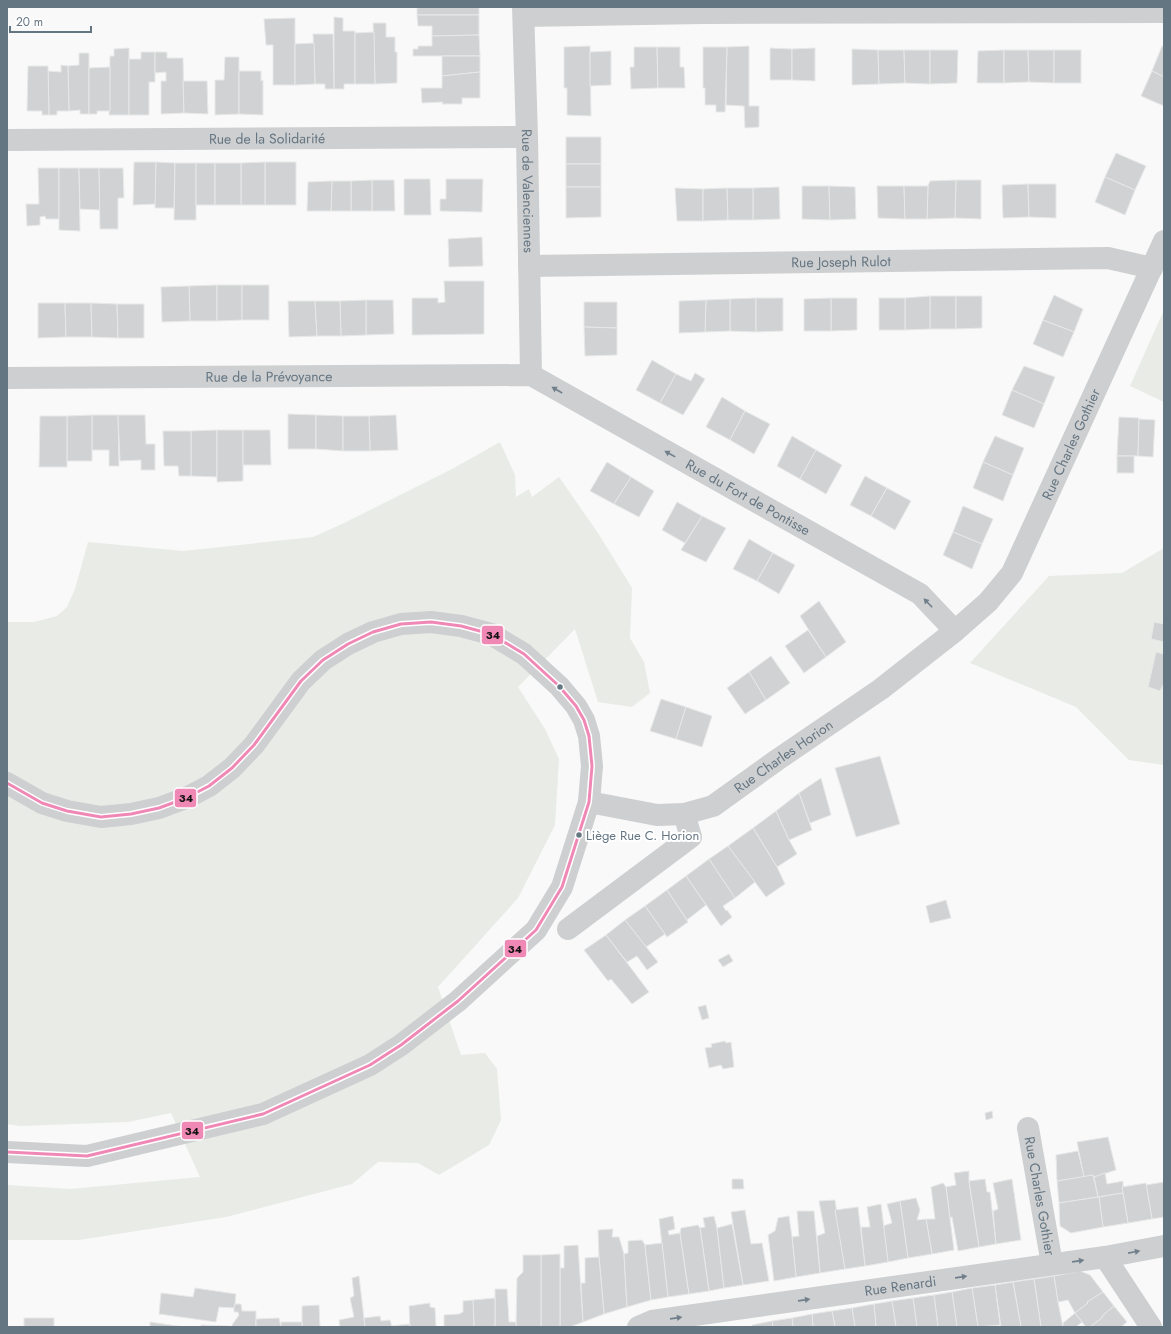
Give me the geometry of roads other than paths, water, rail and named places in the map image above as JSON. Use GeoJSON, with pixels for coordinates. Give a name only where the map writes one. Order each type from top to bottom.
{"type":"FeatureCollection","features":[{"type":"Feature","properties":{"kind":"street"},"geometry":{"type":"LineString","coordinates":[[523,12],[703,10],[1164,12]]}},
{"type":"Feature","properties":{"kind":"street","name":"Rue de Valenciennes"},"geometry":{"type":"LineString","coordinates":[[523,12],[527,137],[531,375]]}},
{"type":"Feature","properties":{"kind":"street","name":"Rue de la Solidarité"},"geometry":{"type":"LineString","coordinates":[[7,140],[527,137]]}},
{"type":"Feature","properties":{"kind":"street","name":"Rue Charles Gothier"},"geometry":{"type":"LineString","coordinates":[[955,631],[988,602],[1012,573],[1164,241]]}},
{"type":"Feature","properties":{"kind":"street","name":"Rue Joseph Rulot"},"geometry":{"type":"LineString","coordinates":[[529,266],[1108,258],[1152,268]]}},
{"type":"Feature","properties":{"kind":"street","name":"Rue de la Prévoyance"},"geometry":{"type":"LineString","coordinates":[[7,378],[531,375]]}},
{"type":"Feature","properties":{"kind":"street","name":"Rue du Fort de Pontisse"},"geometry":{"type":"LineString","coordinates":[[531,375],[920,594],[955,631]]}},
{"type":"Feature","properties":{"kind":"street"},"geometry":{"type":"LineString","coordinates":[[7,783],[42,803],[67,811],[101,817],[131,814],[159,808],[186,798],[209,786],[232,768],[254,745],[301,681],[323,660],[348,644],[372,632],[401,624],[431,622],[461,626],[491,634],[524,654],[559,686],[576,706],[584,720],[592,766],[589,802],[562,887],[536,930],[458,1001],[401,1045],[370,1065],[263,1114],[87,1156],[7,1152]]}},
{"type":"Feature","properties":{"kind":"street","name":"Rue Charles Horion"},"geometry":{"type":"LineString","coordinates":[[589,802],[657,815],[684,814],[713,806],[881,689],[955,631]]}},
{"type":"Feature","properties":{"kind":"street"},"geometry":{"type":"LineString","coordinates":[[568,929],[691,837],[684,814]]}},
{"type":"Feature","properties":{"kind":"street","name":"Rue Charles Gothier"},"geometry":{"type":"LineString","coordinates":[[1028,1128],[1052,1264]]}},
{"type":"Feature","properties":{"kind":"street","name":"Rue Renardi"},"geometry":{"type":"LineString","coordinates":[[638,1327],[652,1321],[1105,1257],[1164,1246]]}},
{"type":"Feature","properties":{"kind":"street"},"geometry":{"type":"LineString","coordinates":[[1105,1257],[1151,1327]]}},
{"type":"Feature","properties":{"kind":"place","name":"Liège Rue C. Horion"},"geometry":{"type":"Point","coordinates":[579,835]}}]}
